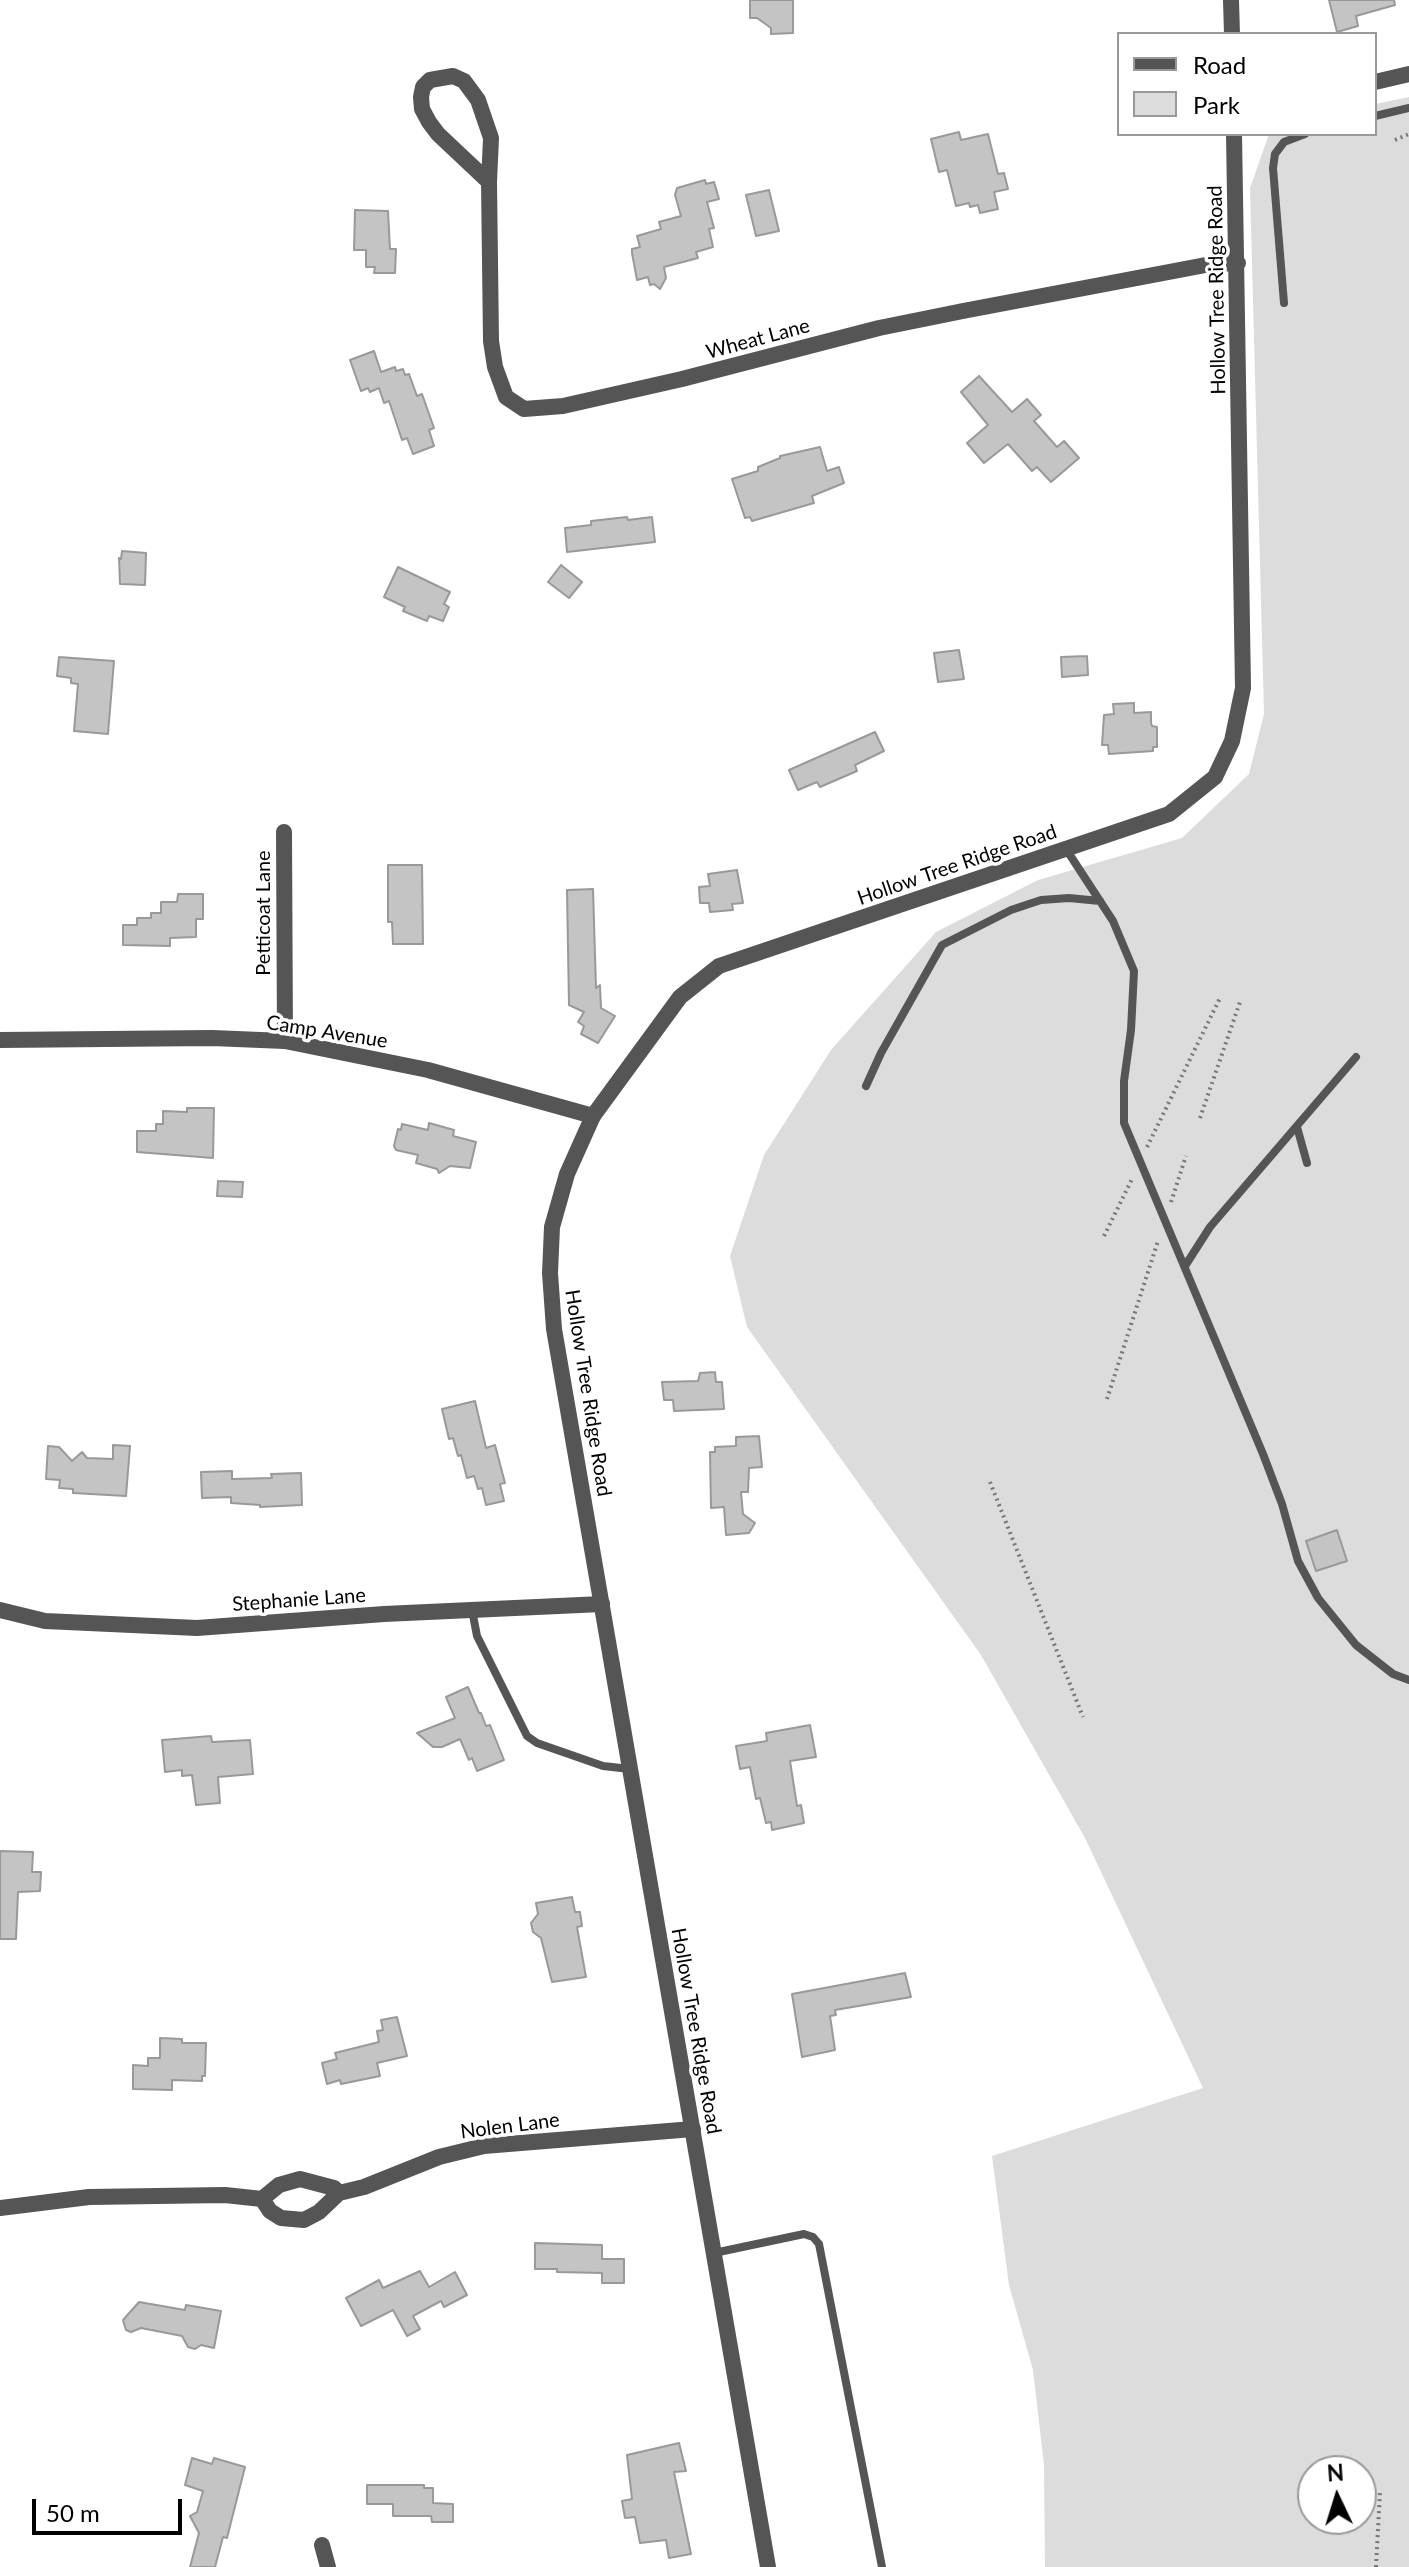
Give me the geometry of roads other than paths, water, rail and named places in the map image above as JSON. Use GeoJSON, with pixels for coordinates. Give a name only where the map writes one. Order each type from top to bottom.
{"type":"FeatureCollection","features":[{"type":"Feature","properties":{"kind":"street"},"geometry":{"type":"LineString","coordinates":[[1231,0],[1232,32]]}},
{"type":"Feature","properties":{"kind":"street"},"geometry":{"type":"LineString","coordinates":[[1377,82],[1409,74]]}},
{"type":"Feature","properties":{"kind":"street","name":"Wheat Lane"},"geometry":{"type":"LineString","coordinates":[[489,182],[429,122],[422,109],[421,97],[423,87],[430,80],[453,76],[464,81],[478,100],[491,138],[491,341],[495,367],[506,397],[524,409],[563,406],[682,379],[865,331],[1181,270],[1238,263]]}},
{"type":"Feature","properties":{"kind":"street","name":"Hollow Tree Ridge Road"},"geometry":{"type":"LineString","coordinates":[[768,2567],[554,1329],[550,1273],[552,1227],[567,1174],[593,1116],[680,997],[719,966],[1169,814],[1215,777],[1232,741],[1243,688],[1234,136]]}},
{"type":"Feature","properties":{"kind":"street","name":"Petticoat Lane"},"geometry":{"type":"LineString","coordinates":[[284,832],[285,1041]]}},
{"type":"Feature","properties":{"kind":"street","name":"Camp Avenue"},"geometry":{"type":"LineString","coordinates":[[0,1040],[212,1038],[285,1041],[428,1070],[593,1116]]}},
{"type":"Feature","properties":{"kind":"street","name":"Stephanie Lane"},"geometry":{"type":"LineString","coordinates":[[0,1610],[45,1621],[197,1628],[602,1604]]}},
{"type":"Feature","properties":{"kind":"street","name":"Nolen Lane"},"geometry":{"type":"LineString","coordinates":[[0,2208],[89,2197],[225,2195],[262,2199],[270,2211],[293,2221],[312,2217],[339,2193],[364,2187],[439,2157],[484,2146],[693,2129]]}},
{"type":"Feature","properties":{"kind":"street"},"geometry":{"type":"LineString","coordinates":[[262,2199],[279,2185],[300,2179],[334,2188],[339,2193]]}},
{"type":"Feature","properties":{"kind":"street"},"geometry":{"type":"LineString","coordinates":[[322,2545],[328,2567]]}},
{"type":"Feature","properties":{"kind":"lane"},"geometry":{"type":"LineString","coordinates":[[1377,116],[1409,108]]}},
{"type":"Feature","properties":{"kind":"lane"},"geometry":{"type":"LineString","coordinates":[[1284,303],[1273,168],[1275,154],[1284,142],[1300,136]]}},
{"type":"Feature","properties":{"kind":"lane"},"geometry":{"type":"LineString","coordinates":[[1066,849],[1113,921],[1134,971],[1124,1081],[1124,1123],[1263,1454],[1282,1504],[1298,1561],[1318,1598],[1356,1645],[1393,1674],[1409,1680]]}},
{"type":"Feature","properties":{"kind":"lane"},"geometry":{"type":"LineString","coordinates":[[866,1086],[881,1053],[942,945],[1011,910],[1041,900],[1069,898],[1100,901]]}},
{"type":"Feature","properties":{"kind":"lane"},"geometry":{"type":"LineString","coordinates":[[1185,1266],[1210,1227],[1356,1057]]}},
{"type":"Feature","properties":{"kind":"lane"},"geometry":{"type":"LineString","coordinates":[[1297,1127],[1307,1163]]}},
{"type":"Feature","properties":{"kind":"lane"},"geometry":{"type":"LineString","coordinates":[[472,1610],[477,1636],[527,1736],[537,1743],[603,1766],[631,1769]]}},
{"type":"Feature","properties":{"kind":"lane"},"geometry":{"type":"LineString","coordinates":[[713,2253],[804,2234],[813,2237],[819,2244],[882,2567]]}}]}
